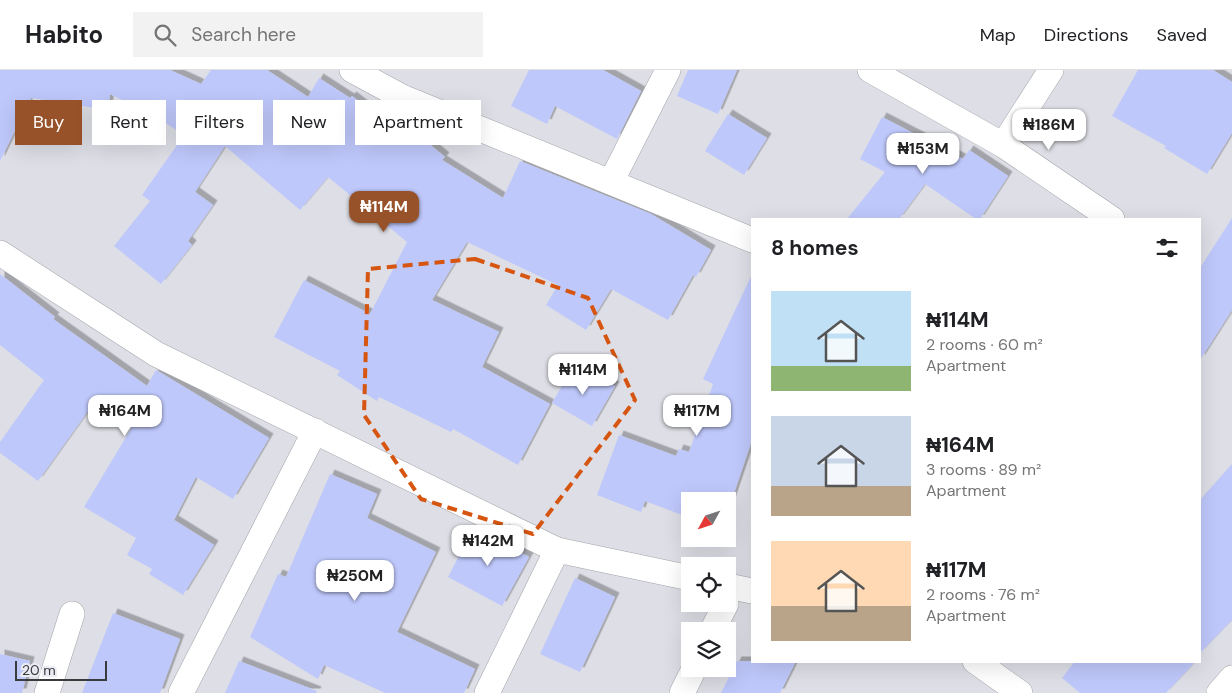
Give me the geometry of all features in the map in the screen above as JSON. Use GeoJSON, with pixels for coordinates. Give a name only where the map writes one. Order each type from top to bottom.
{"type":"FeatureCollection","features":[{"type":"Feature","properties":{"kind":"street"},"geometry":{"type":"LineString","coordinates":[[352,70],[402,97],[751,240]]}},
{"type":"Feature","properties":{"kind":"street"},"geometry":{"type":"LineString","coordinates":[[611,182],[668,70]]}},
{"type":"Feature","properties":{"kind":"street"},"geometry":{"type":"LineString","coordinates":[[870,70],[1003,145],[1111,218]]}},
{"type":"Feature","properties":{"kind":"street"},"geometry":{"type":"LineString","coordinates":[[1003,145],[1051,70]]}},
{"type":"Feature","properties":{"kind":"street"},"geometry":{"type":"LineString","coordinates":[[0,253],[156,354],[557,550],[681,576]]}},
{"type":"Feature","properties":{"kind":"street"},"geometry":{"type":"LineString","coordinates":[[181,693],[315,431]]}},
{"type":"Feature","properties":{"kind":"street"},"geometry":{"type":"LineString","coordinates":[[487,693],[557,550]]}},
{"type":"Feature","properties":{"kind":"street"},"geometry":{"type":"LineString","coordinates":[[47,693],[72,614]]}},
{"type":"Feature","properties":{"kind":"street"},"geometry":{"type":"LineString","coordinates":[[978,663],[1020,693]]}},
{"type":"Feature","properties":{"kind":"street"},"geometry":{"type":"LineString","coordinates":[[682,693],[690,677]]}},
{"type":"Feature","properties":{"kind":"street"},"geometry":{"type":"LineString","coordinates":[[1219,693],[1232,678]]}},
{"type":"Feature","properties":{"kind":"highlighted area"},"geometry":{"type":"Polygon","coordinates":[[[475,259],[588,298],[635,400],[533,534],[421,499],[364,415],[368,269],[475,259]]]}},
{"type":"Feature","properties":{"kind":"building"},"geometry":{"type":"Polygon","coordinates":[[[0,70],[170,70],[201,84],[211,70],[267,70],[308,97],[319,78],[350,98],[352,96],[357,100],[355,100],[355,145],[431,145],[445,157],[442,160],[503,198],[520,161],[651,214],[711,250],[696,277],[693,275],[668,320],[611,289],[586,330],[546,305],[558,285],[467,242],[432,300],[499,332],[482,367],[550,404],[518,465],[453,429],[451,432],[379,397],[377,401],[337,375],[340,371],[274,337],[304,280],[370,314],[407,242],[328,177],[300,210],[225,146],[195,192],[213,205],[188,241],[192,245],[161,284],[114,246],[150,201],[142,195],[177,145],[263,145],[263,100],[176,100],[176,130],[166,123],[166,100],[122,100],[110,94],[109,100],[92,100],[92,108],[82,106],[82,100],[31,98],[30,100],[15,100],[15,131],[0,161],[0,70]]]}},
{"type":"Feature","properties":{"kind":"building"},"geometry":{"type":"Polygon","coordinates":[[[529,70],[603,70],[641,91],[617,139],[555,106],[547,124],[511,106],[529,70]]]}},
{"type":"Feature","properties":{"kind":"building"},"geometry":{"type":"Polygon","coordinates":[[[688,70],[737,70],[718,114],[677,96],[688,70]]]}},
{"type":"Feature","properties":{"kind":"building"},"geometry":{"type":"Polygon","coordinates":[[[1138,70],[1213,70],[1232,82],[1232,133],[1207,174],[1164,148],[1166,146],[1112,116],[1138,70]]]}},
{"type":"Feature","properties":{"kind":"building"},"geometry":{"type":"Polygon","coordinates":[[[728,114],[767,138],[744,175],[705,151],[728,114]]]}},
{"type":"Feature","properties":{"kind":"building"},"geometry":{"type":"Polygon","coordinates":[[[882,117],[963,159],[969,150],[1008,176],[981,218],[975,218],[925,184],[900,218],[848,218],[885,172],[860,159],[882,117]]]}},
{"type":"Feature","properties":{"kind":"building"},"geometry":{"type":"Polygon","coordinates":[[[1232,218],[1232,310],[1201,358],[1201,266],[1232,218]]]}},
{"type":"Feature","properties":{"kind":"building"},"geometry":{"type":"Polygon","coordinates":[[[0,274],[55,317],[53,319],[147,386],[156,370],[269,438],[233,499],[196,477],[174,520],[214,545],[183,595],[149,574],[152,569],[127,555],[136,538],[84,507],[132,427],[93,404],[38,481],[0,453],[0,442],[44,380],[0,345],[0,274]]]}},
{"type":"Feature","properties":{"kind":"building"},"geometry":{"type":"Polygon","coordinates":[[[751,276],[751,443],[734,492],[681,492],[681,515],[645,501],[641,512],[597,495],[619,435],[676,456],[679,449],[689,452],[713,384],[703,379],[751,276]]]}},
{"type":"Feature","properties":{"kind":"building"},"geometry":{"type":"Polygon","coordinates":[[[573,367],[615,386],[592,426],[552,403],[573,367]]]}},
{"type":"Feature","properties":{"kind":"building"},"geometry":{"type":"Polygon","coordinates":[[[1232,464],[1232,620],[1201,652],[1201,499],[1232,464]]]}},
{"type":"Feature","properties":{"kind":"building"},"geometry":{"type":"Polygon","coordinates":[[[330,474],[377,494],[367,518],[436,552],[397,632],[475,669],[464,693],[385,693],[324,665],[318,679],[250,637],[278,574],[286,577],[330,474]]]}},
{"type":"Feature","properties":{"kind":"building"},"geometry":{"type":"Polygon","coordinates":[[[474,527],[529,557],[502,606],[448,577],[474,527]]]}},
{"type":"Feature","properties":{"kind":"building"},"geometry":{"type":"Polygon","coordinates":[[[575,578],[615,597],[580,672],[540,654],[575,578]]]}},
{"type":"Feature","properties":{"kind":"building"},"geometry":{"type":"Polygon","coordinates":[[[113,613],[180,639],[160,693],[82,693],[113,613]]]}},
{"type":"Feature","properties":{"kind":"building"},"geometry":{"type":"Polygon","coordinates":[[[0,654],[30,661],[22,693],[0,693],[0,654]]]}},
{"type":"Feature","properties":{"kind":"building"},"geometry":{"type":"Polygon","coordinates":[[[239,661],[317,691],[316,693],[225,693],[239,661]]]}},
{"type":"Feature","properties":{"kind":"building"},"geometry":{"type":"Polygon","coordinates":[[[737,661],[751,661],[751,663],[795,663],[780,693],[721,693],[729,677],[736,677],[737,661]]]}},
{"type":"Feature","properties":{"kind":"building"},"geometry":{"type":"Polygon","coordinates":[[[1073,663],[1194,663],[1166,693],[1080,693],[1062,678],[1073,663]]]}}]}
